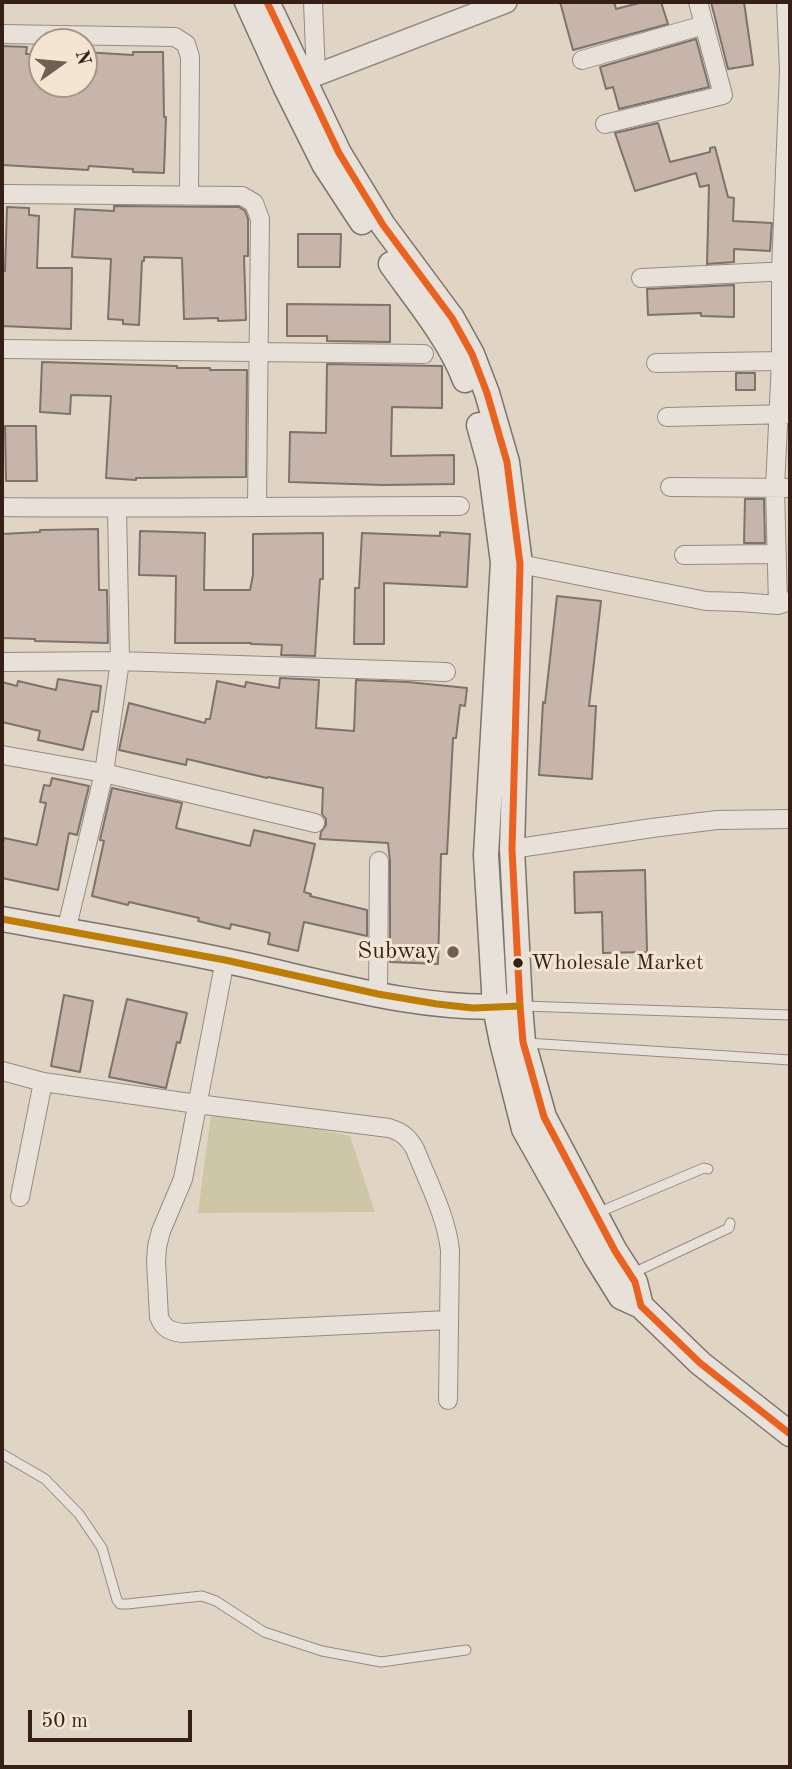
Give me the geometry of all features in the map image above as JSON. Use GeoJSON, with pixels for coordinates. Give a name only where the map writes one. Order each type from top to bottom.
{"type":"FeatureCollection","features":[{"type":"Feature","properties":{"kind":"main road"},"geometry":{"type":"LineString","coordinates":[[247,2],[302,81]]}},
{"type":"Feature","properties":{"kind":"main road"},"geometry":{"type":"LineString","coordinates":[[267,2],[302,81],[324,164],[460,365],[498,464],[520,564],[512,849],[520,1006],[512,1042],[524,1129],[621,1297],[641,1306],[700,1363],[790,1434]]}},
{"type":"Feature","properties":{"kind":"main road"},"geometry":{"type":"LineString","coordinates":[[498,464],[503,562],[485,855],[495,1007],[544,1117],[615,1251],[635,1282],[641,1306]]}},
{"type":"Feature","properties":{"kind":"main road"},"geometry":{"type":"LineString","coordinates":[[2,919],[225,960],[378,994],[437,1004],[473,1008],[520,1006]]}},
{"type":"Feature","properties":{"kind":"street"},"geometry":{"type":"LineString","coordinates":[[313,2],[302,81],[506,2]]}},
{"type":"Feature","properties":{"kind":"street"},"geometry":{"type":"LineString","coordinates":[[605,124],[723,95],[698,2]]}},
{"type":"Feature","properties":{"kind":"street"},"geometry":{"type":"LineString","coordinates":[[520,564],[706,601],[784,603],[777,554],[783,488],[790,71],[786,2]]}},
{"type":"Feature","properties":{"kind":"street"},"geometry":{"type":"LineString","coordinates":[[582,60],[704,25]]}},
{"type":"Feature","properties":{"kind":"street"},"geometry":{"type":"LineString","coordinates":[[2,34],[175,37],[186,44],[190,57],[189,195]]}},
{"type":"Feature","properties":{"kind":"street"},"geometry":{"type":"LineString","coordinates":[[2,194],[242,196],[254,203],[260,219],[257,506]]}},
{"type":"Feature","properties":{"kind":"street"},"geometry":{"type":"LineString","coordinates":[[641,278],[786,271]]}},
{"type":"Feature","properties":{"kind":"street"},"geometry":{"type":"LineString","coordinates":[[2,349],[424,354]]}},
{"type":"Feature","properties":{"kind":"street"},"geometry":{"type":"LineString","coordinates":[[656,363],[785,361]]}},
{"type":"Feature","properties":{"kind":"street"},"geometry":{"type":"LineString","coordinates":[[667,417],[784,414]]}},
{"type":"Feature","properties":{"kind":"street"},"geometry":{"type":"LineString","coordinates":[[670,487],[783,488]]}},
{"type":"Feature","properties":{"kind":"street"},"geometry":{"type":"LineString","coordinates":[[2,507],[460,506]]}},
{"type":"Feature","properties":{"kind":"street"},"geometry":{"type":"LineString","coordinates":[[66,931],[104,773],[120,661],[117,508]]}},
{"type":"Feature","properties":{"kind":"street"},"geometry":{"type":"LineString","coordinates":[[684,555],[777,554]]}},
{"type":"Feature","properties":{"kind":"street"},"geometry":{"type":"LineString","coordinates":[[2,662],[120,661],[446,672]]}},
{"type":"Feature","properties":{"kind":"street"},"geometry":{"type":"LineString","coordinates":[[2,755],[104,773],[315,823]]}},
{"type":"Feature","properties":{"kind":"street"},"geometry":{"type":"LineString","coordinates":[[512,849],[717,820],[790,819]]}},
{"type":"Feature","properties":{"kind":"street"},"geometry":{"type":"LineString","coordinates":[[378,994],[379,861]]}},
{"type":"Feature","properties":{"kind":"street"},"geometry":{"type":"LineString","coordinates":[[225,960],[183,1178],[157,1247],[159,1317],[163,1325],[170,1331],[182,1333],[448,1320]]}},
{"type":"Feature","properties":{"kind":"street"},"geometry":{"type":"LineString","coordinates":[[2,1071],[43,1082],[389,1128],[401,1132],[415,1149],[449,1236],[448,1400]]}},
{"type":"Feature","properties":{"kind":"street"},"geometry":{"type":"LineString","coordinates":[[20,1197],[43,1082]]}},
{"type":"Feature","properties":{"kind":"lane"},"geometry":{"type":"LineString","coordinates":[[520,1006],[790,1015]]}},
{"type":"Feature","properties":{"kind":"lane"},"geometry":{"type":"LineString","coordinates":[[512,1042],[790,1060]]}},
{"type":"Feature","properties":{"kind":"lane"},"geometry":{"type":"LineString","coordinates":[[595,1214],[704,1168],[708,1170]]}},
{"type":"Feature","properties":{"kind":"lane"},"geometry":{"type":"LineString","coordinates":[[630,1275],[729,1228],[730,1223]]}},
{"type":"Feature","properties":{"kind":"lane"},"geometry":{"type":"LineString","coordinates":[[2,1454],[45,1479],[79,1514],[102,1548],[120,1604],[202,1596],[216,1601],[264,1632],[321,1651],[381,1662],[466,1650]]}},
{"type":"Feature","properties":{"kind":"shaded area"},"geometry":{"type":"Polygon","coordinates":[[[211,1114],[350,1136],[375,1212],[198,1213],[211,1114]]]}},
{"type":"Feature","properties":{"kind":"building"},"geometry":{"type":"Polygon","coordinates":[[[560,2],[614,2],[616,9],[643,2],[661,2],[668,24],[573,50],[560,2]]]}},
{"type":"Feature","properties":{"kind":"building"},"geometry":{"type":"Polygon","coordinates":[[[711,2],[744,2],[753,65],[728,69],[711,2]]]}},
{"type":"Feature","properties":{"kind":"building"},"geometry":{"type":"Polygon","coordinates":[[[696,39],[709,87],[619,109],[613,87],[606,89],[600,67],[696,39]]]}},
{"type":"Feature","properties":{"kind":"building"},"geometry":{"type":"Polygon","coordinates":[[[2,46],[27,47],[28,98],[98,98],[98,53],[133,55],[133,52],[163,52],[166,117],[164,173],[89,166],[88,170],[2,165],[2,46]]]}},
{"type":"Feature","properties":{"kind":"building"},"geometry":{"type":"Polygon","coordinates":[[[658,123],[670,162],[710,152],[710,148],[715,147],[728,197],[734,198],[733,221],[772,223],[770,251],[734,249],[734,262],[707,264],[709,185],[700,187],[696,173],[635,191],[615,133],[658,123]]]}},
{"type":"Feature","properties":{"kind":"building"},"geometry":{"type":"Polygon","coordinates":[[[114,206],[239,207],[245,211],[248,219],[248,256],[244,256],[246,320],[184,319],[182,258],[144,257],[139,325],[108,319],[111,259],[72,257],[75,209],[114,211],[114,206]]]}},
{"type":"Feature","properties":{"kind":"building"},"geometry":{"type":"Polygon","coordinates":[[[7,207],[29,208],[29,215],[39,216],[37,268],[72,268],[71,329],[2,326],[2,270],[5,271],[7,207]]]}},
{"type":"Feature","properties":{"kind":"building"},"geometry":{"type":"Polygon","coordinates":[[[298,234],[341,234],[340,267],[298,267],[298,234]]]}},
{"type":"Feature","properties":{"kind":"building"},"geometry":{"type":"Polygon","coordinates":[[[734,285],[734,317],[701,316],[701,313],[648,315],[647,289],[734,285]]]}},
{"type":"Feature","properties":{"kind":"building"},"geometry":{"type":"Polygon","coordinates":[[[287,304],[390,305],[390,342],[327,341],[327,336],[287,336],[287,304]]]}},
{"type":"Feature","properties":{"kind":"building"},"geometry":{"type":"Polygon","coordinates":[[[42,362],[247,370],[246,477],[136,480],[106,478],[111,396],[71,395],[70,414],[40,412],[42,362]]]}},
{"type":"Feature","properties":{"kind":"building"},"geometry":{"type":"Polygon","coordinates":[[[327,364],[442,366],[442,408],[392,407],[391,456],[454,455],[454,484],[289,482],[290,432],[326,433],[327,364]]]}},
{"type":"Feature","properties":{"kind":"building"},"geometry":{"type":"Polygon","coordinates":[[[736,373],[755,373],[755,390],[736,390],[736,373]]]}},
{"type":"Feature","properties":{"kind":"building"},"geometry":{"type":"Polygon","coordinates":[[[5,426],[36,426],[37,481],[6,481],[5,426]]]}},
{"type":"Feature","properties":{"kind":"building"},"geometry":{"type":"Polygon","coordinates":[[[745,499],[764,499],[765,543],[744,543],[745,499]]]}},
{"type":"Feature","properties":{"kind":"building"},"geometry":{"type":"Polygon","coordinates":[[[98,529],[99,590],[107,590],[108,643],[2,638],[2,534],[98,529]]]}},
{"type":"Feature","properties":{"kind":"building"},"geometry":{"type":"Polygon","coordinates":[[[140,531],[205,533],[204,590],[250,590],[253,575],[253,534],[323,533],[323,579],[320,579],[315,656],[281,655],[282,645],[175,643],[176,576],[139,575],[140,531]]]}},
{"type":"Feature","properties":{"kind":"building"},"geometry":{"type":"Polygon","coordinates":[[[440,532],[470,534],[467,587],[384,583],[384,644],[354,644],[355,588],[359,588],[362,533],[440,536],[440,532]]]}},
{"type":"Feature","properties":{"kind":"building"},"geometry":{"type":"Polygon","coordinates":[[[557,596],[601,601],[589,706],[596,706],[592,779],[539,775],[543,702],[545,703],[557,596]]]}},
{"type":"Feature","properties":{"kind":"building"},"geometry":{"type":"Polygon","coordinates":[[[280,678],[319,680],[316,728],[354,731],[356,680],[467,688],[465,706],[460,705],[456,738],[453,738],[447,854],[441,854],[438,964],[390,962],[388,843],[320,839],[326,825],[322,814],[323,788],[187,759],[186,765],[119,750],[129,703],[205,723],[206,719],[210,719],[217,681],[245,687],[246,682],[279,688],[280,678]]]}},
{"type":"Feature","properties":{"kind":"building"},"geometry":{"type":"Polygon","coordinates":[[[58,679],[101,686],[98,712],[92,711],[83,750],[38,740],[40,731],[2,722],[2,682],[17,686],[18,681],[56,690],[58,679]]]}},
{"type":"Feature","properties":{"kind":"building"},"geometry":{"type":"Polygon","coordinates":[[[52,778],[89,786],[77,835],[69,833],[58,890],[2,878],[4,838],[37,845],[46,803],[40,802],[44,785],[50,786],[52,778]]]}},
{"type":"Feature","properties":{"kind":"building"},"geometry":{"type":"Polygon","coordinates":[[[112,788],[182,803],[176,828],[250,846],[254,830],[315,844],[304,892],[311,894],[310,896],[367,910],[367,936],[304,922],[298,951],[268,944],[270,933],[231,924],[230,929],[198,921],[199,918],[92,896],[104,841],[100,840],[112,788]]]}},
{"type":"Feature","properties":{"kind":"building"},"geometry":{"type":"Polygon","coordinates":[[[645,870],[647,952],[603,953],[602,912],[575,913],[574,872],[645,870]]]}},
{"type":"Feature","properties":{"kind":"building"},"geometry":{"type":"Polygon","coordinates":[[[64,995],[93,1001],[80,1072],[51,1066],[64,995]]]}},
{"type":"Feature","properties":{"kind":"building"},"geometry":{"type":"Polygon","coordinates":[[[127,999],[187,1013],[166,1088],[109,1077],[127,999]]]}},
{"type":"Feature","properties":{"kind":"transit line"},"geometry":{"type":"LineString","coordinates":[[267,2],[339,153],[383,225],[452,318],[472,354],[487,393],[507,462],[520,564],[512,849],[520,1006],[523,1042],[544,1117],[615,1251],[635,1282],[641,1306],[700,1363],[790,1434]]}},
{"type":"Feature","properties":{"kind":"transit line"},"geometry":{"type":"LineString","coordinates":[[2,919],[225,960],[378,994],[437,1004],[473,1008],[520,1006]]}},
{"type":"Feature","properties":{"kind":"place","name":"Subway"},"geometry":{"type":"Point","coordinates":[453,952]}},
{"type":"Feature","properties":{"kind":"place","name":"Wholesale Market"},"geometry":{"type":"Point","coordinates":[518,963]}}]}
